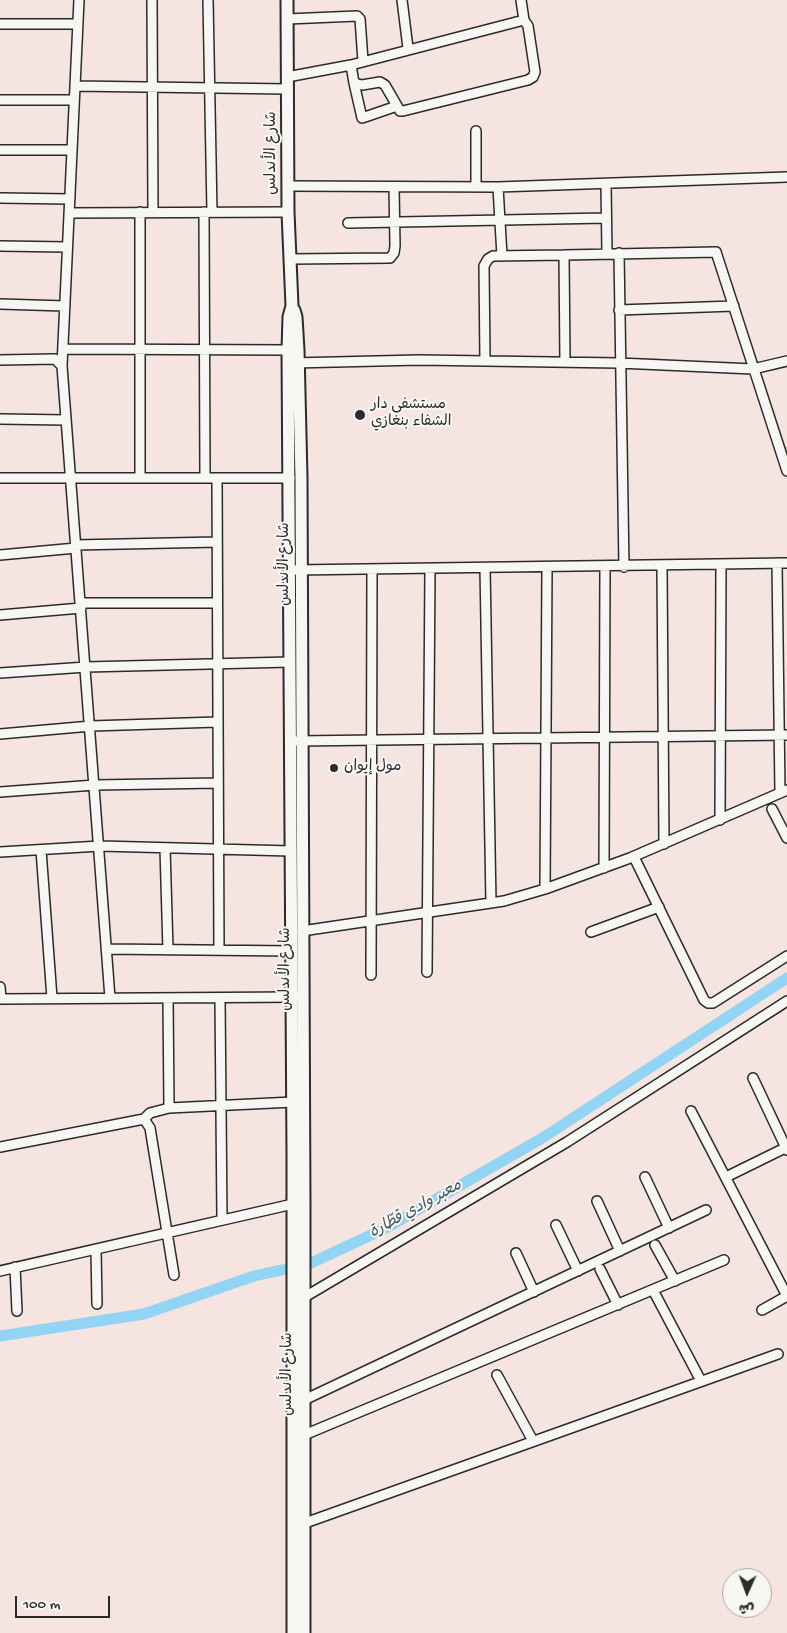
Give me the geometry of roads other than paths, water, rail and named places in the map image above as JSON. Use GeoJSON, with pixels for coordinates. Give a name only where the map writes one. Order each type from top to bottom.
{"type":"FeatureCollection","features":[{"type":"Feature","properties":{"kind":"main road","name":"شارع الأندلس"},"geometry":{"type":"LineString","coordinates":[[287,0],[288,212],[292,306],[289,317],[288,350],[293,363],[296,741],[302,931],[297,997],[293,1102],[293,1204],[298,1258]]}},
{"type":"Feature","properties":{"kind":"main road","name":"شارع الأندلس"},"geometry":{"type":"LineString","coordinates":[[292,306],[296,317],[290,478],[296,570],[290,662],[296,741],[291,851],[292,951],[297,997],[298,1258],[293,1633]]}},
{"type":"Feature","properties":{"kind":"main road","name":"شارع الأندلس"},"geometry":{"type":"LineString","coordinates":[[298,1280],[303,1298],[304,1633]]}},
{"type":"Feature","properties":{"kind":"street"},"geometry":{"type":"LineString","coordinates":[[79,0],[62,366],[100,846],[110,998]]}},
{"type":"Feature","properties":{"kind":"street"},"geometry":{"type":"LineString","coordinates":[[152,0],[153,212]]}},
{"type":"Feature","properties":{"kind":"street"},"geometry":{"type":"LineString","coordinates":[[204,478],[204,350],[210,88],[208,0]]}},
{"type":"Feature","properties":{"kind":"street"},"geometry":{"type":"LineString","coordinates":[[402,0],[408,48]]}},
{"type":"Feature","properties":{"kind":"street"},"geometry":{"type":"LineString","coordinates":[[354,83],[362,85],[380,82],[385,85],[400,111],[403,111],[528,80],[533,77],[535,72],[528,26],[524,20],[521,0]]}},
{"type":"Feature","properties":{"kind":"street"},"geometry":{"type":"LineString","coordinates":[[287,19],[357,16],[360,19],[363,61]]}},
{"type":"Feature","properties":{"kind":"street"},"geometry":{"type":"LineString","coordinates":[[75,86],[210,88],[287,83],[408,48],[524,20]]}},
{"type":"Feature","properties":{"kind":"street"},"geometry":{"type":"LineString","coordinates":[[0,24],[78,24]]}},
{"type":"Feature","properties":{"kind":"street"},"geometry":{"type":"LineString","coordinates":[[351,65],[362,118],[397,106]]}},
{"type":"Feature","properties":{"kind":"street"},"geometry":{"type":"LineString","coordinates":[[0,100],[74,100]]}},
{"type":"Feature","properties":{"kind":"street"},"geometry":{"type":"LineString","coordinates":[[476,131],[476,188]]}},
{"type":"Feature","properties":{"kind":"street"},"geometry":{"type":"LineString","coordinates":[[0,150],[72,150]]}},
{"type":"Feature","properties":{"kind":"street"},"geometry":{"type":"LineString","coordinates":[[288,186],[498,188],[787,177]]}},
{"type":"Feature","properties":{"kind":"street"},"geometry":{"type":"LineString","coordinates":[[606,184],[607,253]]}},
{"type":"Feature","properties":{"kind":"street"},"geometry":{"type":"LineString","coordinates":[[291,259],[390,258],[394,253],[394,187]]}},
{"type":"Feature","properties":{"kind":"street"},"geometry":{"type":"LineString","coordinates":[[498,188],[502,256]]}},
{"type":"Feature","properties":{"kind":"street"},"geometry":{"type":"LineString","coordinates":[[0,198],[70,199]]}},
{"type":"Feature","properties":{"kind":"street"},"geometry":{"type":"LineString","coordinates":[[140,212],[140,478]]}},
{"type":"Feature","properties":{"kind":"street"},"geometry":{"type":"LineString","coordinates":[[69,213],[288,212]]}},
{"type":"Feature","properties":{"kind":"street"},"geometry":{"type":"LineString","coordinates":[[348,223],[606,218]]}},
{"type":"Feature","properties":{"kind":"street"},"geometry":{"type":"LineString","coordinates":[[0,246],[67,247]]}},
{"type":"Feature","properties":{"kind":"street"},"geometry":{"type":"LineString","coordinates":[[485,361],[484,266],[488,258],[607,253],[716,252],[787,471]]}},
{"type":"Feature","properties":{"kind":"street"},"geometry":{"type":"LineString","coordinates":[[619,253],[619,363],[624,567]]}},
{"type":"Feature","properties":{"kind":"street"},"geometry":{"type":"LineString","coordinates":[[564,255],[565,362]]}},
{"type":"Feature","properties":{"kind":"street"},"geometry":{"type":"LineString","coordinates":[[0,304],[65,306]]}},
{"type":"Feature","properties":{"kind":"street"},"geometry":{"type":"LineString","coordinates":[[619,310],[734,306]]}},
{"type":"Feature","properties":{"kind":"street"},"geometry":{"type":"LineString","coordinates":[[62,349],[288,350]]}},
{"type":"Feature","properties":{"kind":"street"},"geometry":{"type":"LineString","coordinates":[[0,360],[55,360],[62,366]]}},
{"type":"Feature","properties":{"kind":"street"},"geometry":{"type":"LineString","coordinates":[[293,363],[565,362],[753,369],[787,360]]}},
{"type":"Feature","properties":{"kind":"street"},"geometry":{"type":"LineString","coordinates":[[0,418],[66,420]]}},
{"type":"Feature","properties":{"kind":"street"},"geometry":{"type":"LineString","coordinates":[[0,478],[290,478]]}},
{"type":"Feature","properties":{"kind":"street"},"geometry":{"type":"LineString","coordinates":[[217,478],[219,950]]}},
{"type":"Feature","properties":{"kind":"street"},"geometry":{"type":"LineString","coordinates":[[0,555],[76,547],[217,542]]}},
{"type":"Feature","properties":{"kind":"street"},"geometry":{"type":"LineString","coordinates":[[302,931],[491,903],[545,889],[634,857],[784,792],[777,563]]}},
{"type":"Feature","properties":{"kind":"street"},"geometry":{"type":"LineString","coordinates":[[296,570],[624,567],[787,563]]}},
{"type":"Feature","properties":{"kind":"street"},"geometry":{"type":"LineString","coordinates":[[720,820],[722,737],[721,565]]}},
{"type":"Feature","properties":{"kind":"street"},"geometry":{"type":"LineString","coordinates":[[662,566],[664,844]]}},
{"type":"Feature","properties":{"kind":"street"},"geometry":{"type":"LineString","coordinates":[[604,868],[605,567]]}},
{"type":"Feature","properties":{"kind":"street"},"geometry":{"type":"LineString","coordinates":[[485,568],[491,903]]}},
{"type":"Feature","properties":{"kind":"street"},"geometry":{"type":"LineString","coordinates":[[545,889],[547,568]]}},
{"type":"Feature","properties":{"kind":"street"},"geometry":{"type":"LineString","coordinates":[[428,972],[430,569]]}},
{"type":"Feature","properties":{"kind":"street"},"geometry":{"type":"LineString","coordinates":[[370,975],[373,741],[372,570]]}},
{"type":"Feature","properties":{"kind":"street"},"geometry":{"type":"LineString","coordinates":[[0,615],[80,605],[218,603]]}},
{"type":"Feature","properties":{"kind":"street"},"geometry":{"type":"LineString","coordinates":[[0,673],[86,668],[290,662]]}},
{"type":"Feature","properties":{"kind":"street"},"geometry":{"type":"LineString","coordinates":[[0,734],[90,726],[217,722]]}},
{"type":"Feature","properties":{"kind":"street"},"geometry":{"type":"LineString","coordinates":[[296,741],[783,736]]}},
{"type":"Feature","properties":{"kind":"street"},"geometry":{"type":"LineString","coordinates":[[0,792],[95,785],[218,783]]}},
{"type":"Feature","properties":{"kind":"street"},"geometry":{"type":"LineString","coordinates":[[772,810],[787,838]]}},
{"type":"Feature","properties":{"kind":"street"},"geometry":{"type":"LineString","coordinates":[[0,852],[100,846],[291,851]]}},
{"type":"Feature","properties":{"kind":"street"},"geometry":{"type":"LineString","coordinates":[[165,848],[168,950]]}},
{"type":"Feature","properties":{"kind":"street"},"geometry":{"type":"LineString","coordinates":[[41,850],[52,998]]}},
{"type":"Feature","properties":{"kind":"street"},"geometry":{"type":"LineString","coordinates":[[634,857],[704,1000],[708,1003],[713,1003],[787,956]]}},
{"type":"Feature","properties":{"kind":"street"},"geometry":{"type":"LineString","coordinates":[[591,932],[659,907]]}},
{"type":"Feature","properties":{"kind":"street"},"geometry":{"type":"LineString","coordinates":[[107,949],[292,951]]}},
{"type":"Feature","properties":{"kind":"street"},"geometry":{"type":"LineString","coordinates":[[0,987],[0,999],[297,997]]}},
{"type":"Feature","properties":{"kind":"street"},"geometry":{"type":"LineString","coordinates":[[168,998],[169,1108]]}},
{"type":"Feature","properties":{"kind":"street"},"geometry":{"type":"LineString","coordinates":[[220,998],[222,1220]]}},
{"type":"Feature","properties":{"kind":"street"},"geometry":{"type":"LineString","coordinates":[[303,1298],[567,1142],[787,1001]]}},
{"type":"Feature","properties":{"kind":"street"},"geometry":{"type":"LineString","coordinates":[[726,1178],[787,1148],[753,1078]]}},
{"type":"Feature","properties":{"kind":"street"},"geometry":{"type":"LineString","coordinates":[[0,1148],[144,1119],[150,1112],[169,1108],[293,1102]]}},
{"type":"Feature","properties":{"kind":"street"},"geometry":{"type":"LineString","coordinates":[[691,1111],[787,1296],[762,1310]]}},
{"type":"Feature","properties":{"kind":"street"},"geometry":{"type":"LineString","coordinates":[[144,1119],[150,1128],[174,1275]]}},
{"type":"Feature","properties":{"kind":"street"},"geometry":{"type":"LineString","coordinates":[[645,1177],[668,1228]]}},
{"type":"Feature","properties":{"kind":"street"},"geometry":{"type":"LineString","coordinates":[[598,1201],[620,1251]]}},
{"type":"Feature","properties":{"kind":"street"},"geometry":{"type":"LineString","coordinates":[[0,1271],[293,1204]]}},
{"type":"Feature","properties":{"kind":"street"},"geometry":{"type":"LineString","coordinates":[[304,1400],[706,1210]]}},
{"type":"Feature","properties":{"kind":"street"},"geometry":{"type":"LineString","coordinates":[[556,1225],[578,1271]]}},
{"type":"Feature","properties":{"kind":"street"},"geometry":{"type":"LineString","coordinates":[[655,1245],[675,1281]]}},
{"type":"Feature","properties":{"kind":"street"},"geometry":{"type":"LineString","coordinates":[[96,1249],[97,1304]]}},
{"type":"Feature","properties":{"kind":"street"},"geometry":{"type":"LineString","coordinates":[[516,1253],[534,1292]]}},
{"type":"Feature","properties":{"kind":"street"},"geometry":{"type":"LineString","coordinates":[[304,1435],[724,1260]]}},
{"type":"Feature","properties":{"kind":"street"},"geometry":{"type":"LineString","coordinates":[[15,1267],[17,1311]]}},
{"type":"Feature","properties":{"kind":"street"},"geometry":{"type":"LineString","coordinates":[[600,1269],[618,1305]]}},
{"type":"Feature","properties":{"kind":"street"},"geometry":{"type":"LineString","coordinates":[[653,1290],[701,1381]]}},
{"type":"Feature","properties":{"kind":"street"},"geometry":{"type":"LineString","coordinates":[[305,1523],[778,1354]]}},
{"type":"Feature","properties":{"kind":"street"},"geometry":{"type":"LineString","coordinates":[[497,1375],[533,1441]]}},
{"type":"Feature","properties":{"kind":"waterway","name":"معبر وادي قطّارة"},"geometry":{"type":"LineString","coordinates":[[0,1336],[144,1314],[254,1276],[309,1264],[388,1227],[544,1137],[787,978]]}},
{"type":"Feature","properties":{"kind":"place","name":"مستشفى دار الشفاء بنغازي"},"geometry":{"type":"Point","coordinates":[360,415]}},
{"type":"Feature","properties":{"kind":"place","name":"مول إيوان"},"geometry":{"type":"Point","coordinates":[334,768]}}]}
